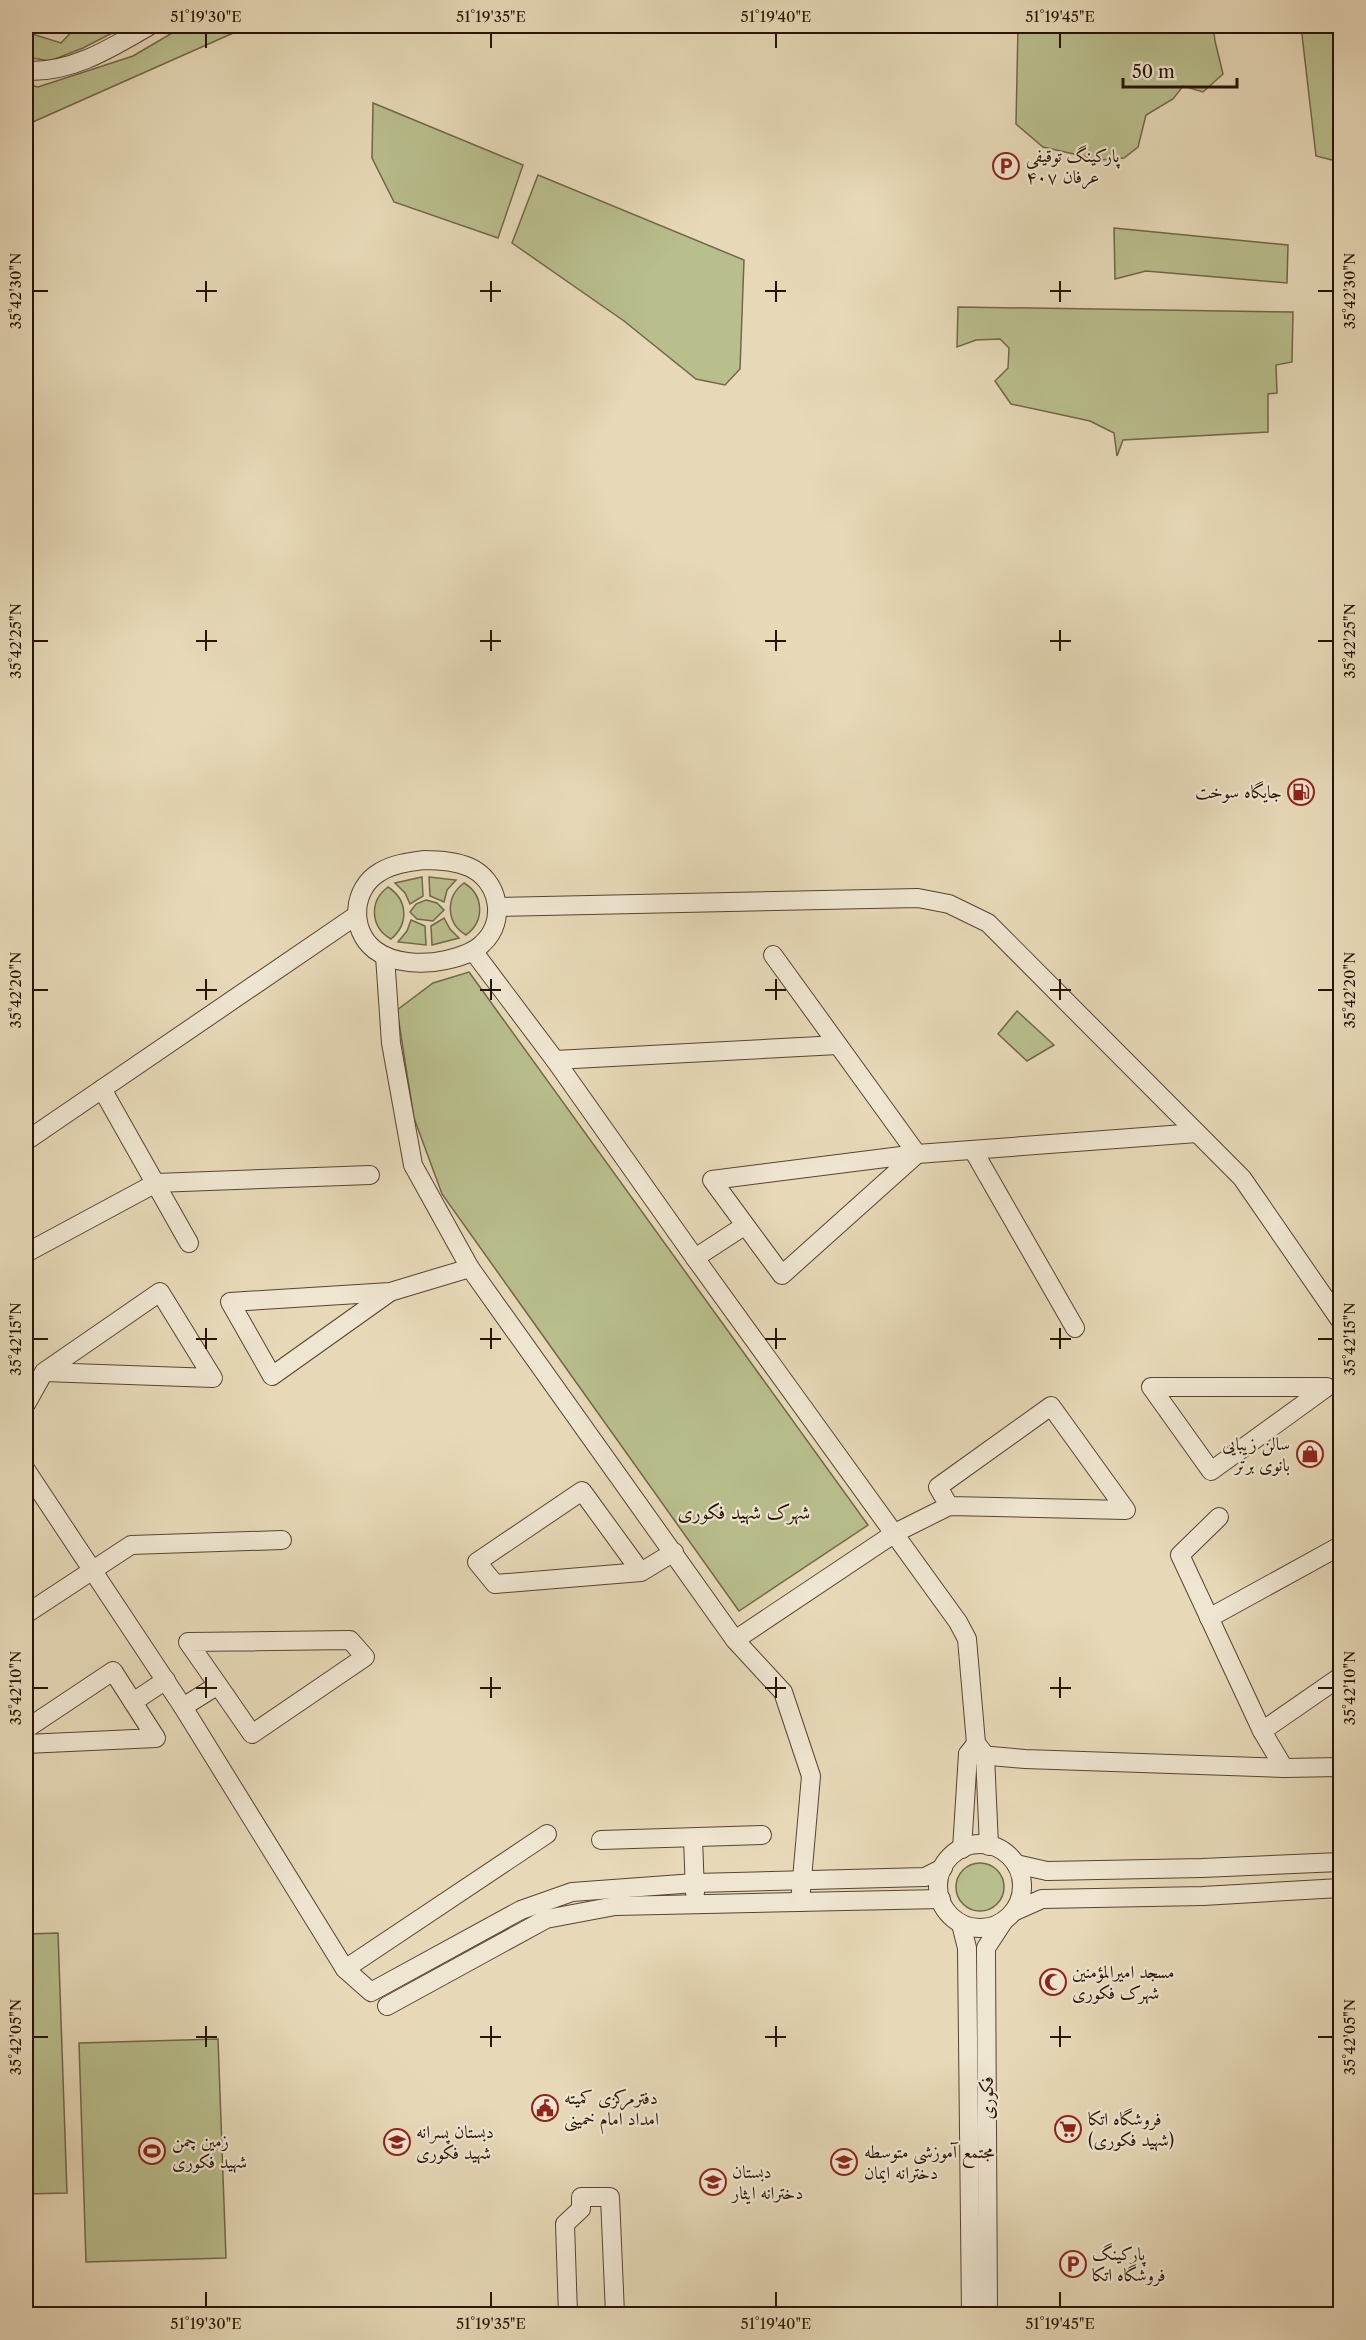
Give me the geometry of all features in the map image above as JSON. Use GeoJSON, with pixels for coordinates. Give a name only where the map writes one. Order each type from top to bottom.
{"type":"FeatureCollection","features":[{"type":"Feature","properties":{"kind":"street"},"geometry":{"type":"LineString","coordinates":[[26,71],[43,72],[74,64],[100,54],[140,28]]}},
{"type":"Feature","properties":{"kind":"street"},"geometry":{"type":"LineString","coordinates":[[424,860],[453,862],[469,866],[489,882],[498,907],[492,932],[484,943],[473,951],[430,962],[400,960],[385,956],[374,949],[359,928],[357,915],[362,890],[370,879],[395,865],[424,860]]}},
{"type":"Feature","properties":{"kind":"street"},"geometry":{"type":"LineString","coordinates":[[498,907],[918,898],[949,904],[988,923],[1242,1178],[1341,1320]]}},
{"type":"Feature","properties":{"kind":"street"},"geometry":{"type":"LineString","coordinates":[[26,1140],[357,915]]}},
{"type":"Feature","properties":{"kind":"street"},"geometry":{"type":"LineString","coordinates":[[473,951],[555,1060],[958,1622],[967,1639],[976,1751],[989,1846]]}},
{"type":"Feature","properties":{"kind":"street"},"geometry":{"type":"LineString","coordinates":[[774,955],[917,1154]]}},
{"type":"Feature","properties":{"kind":"street"},"geometry":{"type":"LineString","coordinates":[[385,956],[391,1042],[413,1165],[470,1268],[735,1640],[783,1692],[811,1776],[800,1902]]}},
{"type":"Feature","properties":{"kind":"street"},"geometry":{"type":"LineString","coordinates":[[555,1060],[838,1045]]}},
{"type":"Feature","properties":{"kind":"street"},"geometry":{"type":"LineString","coordinates":[[102,1089],[189,1243]]}},
{"type":"Feature","properties":{"kind":"street"},"geometry":{"type":"LineString","coordinates":[[917,1154],[782,1275],[712,1180],[917,1154],[1197,1132]]}},
{"type":"Feature","properties":{"kind":"street"},"geometry":{"type":"LineString","coordinates":[[973,1150],[1075,1328]]}},
{"type":"Feature","properties":{"kind":"street"},"geometry":{"type":"LineString","coordinates":[[26,1253],[156,1183],[370,1175]]}},
{"type":"Feature","properties":{"kind":"street"},"geometry":{"type":"LineString","coordinates":[[695,1258],[744,1226]]}},
{"type":"Feature","properties":{"kind":"street"},"geometry":{"type":"LineString","coordinates":[[390,1292],[272,1376],[230,1302],[390,1292],[470,1268]]}},
{"type":"Feature","properties":{"kind":"street"},"geometry":{"type":"LineString","coordinates":[[26,1404],[44,1372],[160,1292],[213,1378],[44,1372]]}},
{"type":"Feature","properties":{"kind":"street"},"geometry":{"type":"LineString","coordinates":[[1334,1382],[1211,1471],[1151,1388],[1163,1387],[1334,1382]]}},
{"type":"Feature","properties":{"kind":"street"},"geometry":{"type":"LineString","coordinates":[[735,1640],[895,1533],[949,1506],[1125,1510],[1051,1406],[938,1487],[949,1506]]}},
{"type":"Feature","properties":{"kind":"street"},"geometry":{"type":"LineString","coordinates":[[26,1470],[166,1680],[345,1969],[371,1992],[521,1910],[546,1899],[572,1892],[695,1883],[925,1877],[943,1868]]}},
{"type":"Feature","properties":{"kind":"street"},"geometry":{"type":"LineString","coordinates":[[641,1572],[582,1491],[477,1562],[495,1584],[641,1572],[674,1552]]}},
{"type":"Feature","properties":{"kind":"street"},"geometry":{"type":"LineString","coordinates":[[1219,1517],[1180,1555],[1262,1731],[1284,1768]]}},
{"type":"Feature","properties":{"kind":"street"},"geometry":{"type":"LineString","coordinates":[[26,1614],[130,1545],[282,1540]]}},
{"type":"Feature","properties":{"kind":"street"},"geometry":{"type":"LineString","coordinates":[[1209,1618],[1341,1546]]}},
{"type":"Feature","properties":{"kind":"street"},"geometry":{"type":"LineString","coordinates":[[350,1640],[365,1657],[252,1734],[218,1685],[188,1642],[350,1640]]}},
{"type":"Feature","properties":{"kind":"street"},"geometry":{"type":"LineString","coordinates":[[26,1729],[112,1671],[156,1738],[26,1744]]}},
{"type":"Feature","properties":{"kind":"street"},"geometry":{"type":"LineString","coordinates":[[1262,1731],[1341,1677]]}},
{"type":"Feature","properties":{"kind":"street"},"geometry":{"type":"LineString","coordinates":[[133,1702],[166,1680]]}},
{"type":"Feature","properties":{"kind":"street"},"geometry":{"type":"LineString","coordinates":[[183,1707],[218,1685]]}},
{"type":"Feature","properties":{"kind":"street"},"geometry":{"type":"LineString","coordinates":[[976,1751],[1025,1759],[1284,1768],[1341,1767]]}},
{"type":"Feature","properties":{"kind":"street"},"geometry":{"type":"LineString","coordinates":[[962,1849],[976,1751]]}},
{"type":"Feature","properties":{"kind":"street"},"geometry":{"type":"LineString","coordinates":[[345,1969],[547,1834]]}},
{"type":"Feature","properties":{"kind":"street"},"geometry":{"type":"LineString","coordinates":[[601,1840],[762,1835]]}},
{"type":"Feature","properties":{"kind":"street"},"geometry":{"type":"LineString","coordinates":[[693,1838],[695,1906]]}},
{"type":"Feature","properties":{"kind":"street"},"geometry":{"type":"LineString","coordinates":[[1009,1916],[1021,1896],[1022,1885],[1016,1864],[1009,1856],[989,1846],[971,1846],[962,1849],[948,1860],[939,1878],[941,1899],[952,1918],[961,1924],[982,1928],[1009,1916],[1042,1899],[1203,1896],[1341,1888]]}},
{"type":"Feature","properties":{"kind":"street"},"geometry":{"type":"LineString","coordinates":[[1016,1864],[1047,1871],[1341,1862]]}},
{"type":"Feature","properties":{"kind":"street"},"geometry":{"type":"LineString","coordinates":[[1202,1868],[1203,1896]]}},
{"type":"Feature","properties":{"kind":"street"},"geometry":{"type":"LineString","coordinates":[[387,2006],[546,1919],[615,1906],[941,1899]]}},
{"type":"Feature","properties":{"kind":"street","name":"فکوری"},"geometry":{"type":"LineString","coordinates":[[988,2314],[986,1948],[1009,1916]]}},
{"type":"Feature","properties":{"kind":"street","name":"فکوری"},"geometry":{"type":"LineString","coordinates":[[961,1924],[968,1948],[971,2314]]}},
{"type":"Feature","properties":{"kind":"street"},"geometry":{"type":"LineString","coordinates":[[568,2314],[565,2224],[581,2209],[581,2197],[610,2197],[615,2314]]}},
{"type":"Feature","properties":{"kind":"green space"},"geometry":{"type":"Polygon","coordinates":[[[77,26],[121,26],[122,28],[83,48],[50,61],[26,57],[26,32],[61,43],[77,26]]]}},
{"type":"Feature","properties":{"kind":"green space"},"geometry":{"type":"Polygon","coordinates":[[[184,26],[249,26],[26,125],[26,84],[38,87],[133,56],[184,26]]]}},
{"type":"Feature","properties":{"kind":"green space"},"geometry":{"type":"Polygon","coordinates":[[[1018,26],[1213,26],[1223,74],[1203,92],[1183,86],[1173,99],[1146,115],[1138,147],[1124,158],[1100,160],[1043,147],[1016,124],[1018,26]]]}},
{"type":"Feature","properties":{"kind":"green space"},"geometry":{"type":"Polygon","coordinates":[[[1301,26],[1340,26],[1340,162],[1316,156],[1301,26]]]}},
{"type":"Feature","properties":{"kind":"green space"},"geometry":{"type":"Polygon","coordinates":[[[373,103],[523,165],[498,238],[394,202],[372,158],[373,103]]]}},
{"type":"Feature","properties":{"kind":"green space"},"geometry":{"type":"Polygon","coordinates":[[[538,175],[744,260],[740,369],[725,385],[696,379],[624,321],[512,243],[538,175]]]}},
{"type":"Feature","properties":{"kind":"green space"},"geometry":{"type":"Polygon","coordinates":[[[1114,228],[1288,245],[1287,283],[1146,271],[1115,279],[1114,228]]]}},
{"type":"Feature","properties":{"kind":"green space"},"geometry":{"type":"Polygon","coordinates":[[[958,307],[1293,312],[1292,362],[1276,365],[1277,393],[1268,394],[1268,432],[1123,440],[1117,456],[1114,433],[1090,421],[1011,404],[995,381],[1008,368],[1009,348],[1000,339],[976,340],[957,347],[958,307]]]}},
{"type":"Feature","properties":{"kind":"green space"},"geometry":{"type":"Polygon","coordinates":[[[422,877],[423,896],[410,904],[405,893],[395,883],[422,877]]]}},
{"type":"Feature","properties":{"kind":"green space"},"geometry":{"type":"Polygon","coordinates":[[[429,877],[456,880],[447,890],[444,902],[430,896],[429,877]]]}},
{"type":"Feature","properties":{"kind":"green space"},"geometry":{"type":"Polygon","coordinates":[[[464,883],[475,894],[480,908],[477,923],[466,935],[455,924],[450,910],[453,895],[464,883]]]}},
{"type":"Feature","properties":{"kind":"green space"},"geometry":{"type":"Polygon","coordinates":[[[388,887],[399,898],[404,912],[401,926],[391,939],[379,928],[374,914],[378,899],[388,887]]]}},
{"type":"Feature","properties":{"kind":"green space"},"geometry":{"type":"Polygon","coordinates":[[[426,900],[437,903],[444,910],[433,921],[417,919],[410,912],[416,904],[426,900]]]}},
{"type":"Feature","properties":{"kind":"green space"},"geometry":{"type":"Polygon","coordinates":[[[444,918],[459,938],[432,945],[431,926],[444,918]]]}},
{"type":"Feature","properties":{"kind":"green space"},"geometry":{"type":"Polygon","coordinates":[[[411,920],[425,926],[426,945],[398,942],[407,931],[411,920]]]}},
{"type":"Feature","properties":{"kind":"green space"},"geometry":{"type":"Polygon","coordinates":[[[469,972],[868,1525],[739,1611],[442,1194],[414,1118],[397,1010],[433,983],[469,972]]]}},
{"type":"Feature","properties":{"kind":"green space"},"geometry":{"type":"Polygon","coordinates":[[[1017,1011],[1054,1045],[1027,1061],[998,1034],[1017,1011]]]}},
{"type":"Feature","properties":{"kind":"green space"},"geometry":{"type":"Polygon","coordinates":[[[975,1863],[985,1863],[1000,1873],[1004,1887],[1003,1896],[994,1907],[985,1911],[975,1911],[960,1901],[956,1892],[956,1882],[966,1867],[975,1863]]]}},
{"type":"Feature","properties":{"kind":"green space"},"geometry":{"type":"Polygon","coordinates":[[[58,1933],[67,2193],[26,2194],[26,1934],[58,1933]]]}},
{"type":"Feature","properties":{"kind":"green space","name":"زمین چمن شهید فکوری"},"geometry":{"type":"Polygon","coordinates":[[[218,2039],[226,2258],[86,2262],[79,2043],[218,2039]]]}},
{"type":"Feature","properties":{"kind":"place","name":"پارکینگ توقیفی عرفان ۴۰۷"},"geometry":{"type":"Point","coordinates":[1006,166]}},
{"type":"Feature","properties":{"kind":"place","name":"جایگاه سوخت"},"geometry":{"type":"Point","coordinates":[1301,792]}},
{"type":"Feature","properties":{"kind":"place","name":"سالن زیبایی بانوی برتر"},"geometry":{"type":"Point","coordinates":[1310,1454]}},
{"type":"Feature","properties":{"kind":"place","name":"مسجد امیرالمؤمنین شهرک فکوری"},"geometry":{"type":"Point","coordinates":[1053,1982]}},
{"type":"Feature","properties":{"kind":"place","name":"دفترمرکزی کمیته امداد امام خمینی"},"geometry":{"type":"Point","coordinates":[545,2108]}},
{"type":"Feature","properties":{"kind":"place","name":"فروشگاه اتکا (شهید فکوری)"},"geometry":{"type":"Point","coordinates":[1068,2129]}},
{"type":"Feature","properties":{"kind":"place","name":"دبستان پسرانه شهید فکوری"},"geometry":{"type":"Point","coordinates":[397,2142]}},
{"type":"Feature","properties":{"kind":"place","name":"زمین چمن شهید فکوری"},"geometry":{"type":"Point","coordinates":[152,2151]}},
{"type":"Feature","properties":{"kind":"place","name":"مجتمع آموزشی متوسطه دخترانه ایمان"},"geometry":{"type":"Point","coordinates":[844,2162]}},
{"type":"Feature","properties":{"kind":"place","name":"دبستان دخترانه ایثار"},"geometry":{"type":"Point","coordinates":[713,2182]}},
{"type":"Feature","properties":{"kind":"place","name":"پارکینگ فروشگاه اتکا"},"geometry":{"type":"Point","coordinates":[1073,2264]}},
{"type":"Feature","properties":{"kind":"district","name":"شهرک شهید فکوری"},"geometry":{"type":"Point","coordinates":[744,1512]}}]}
